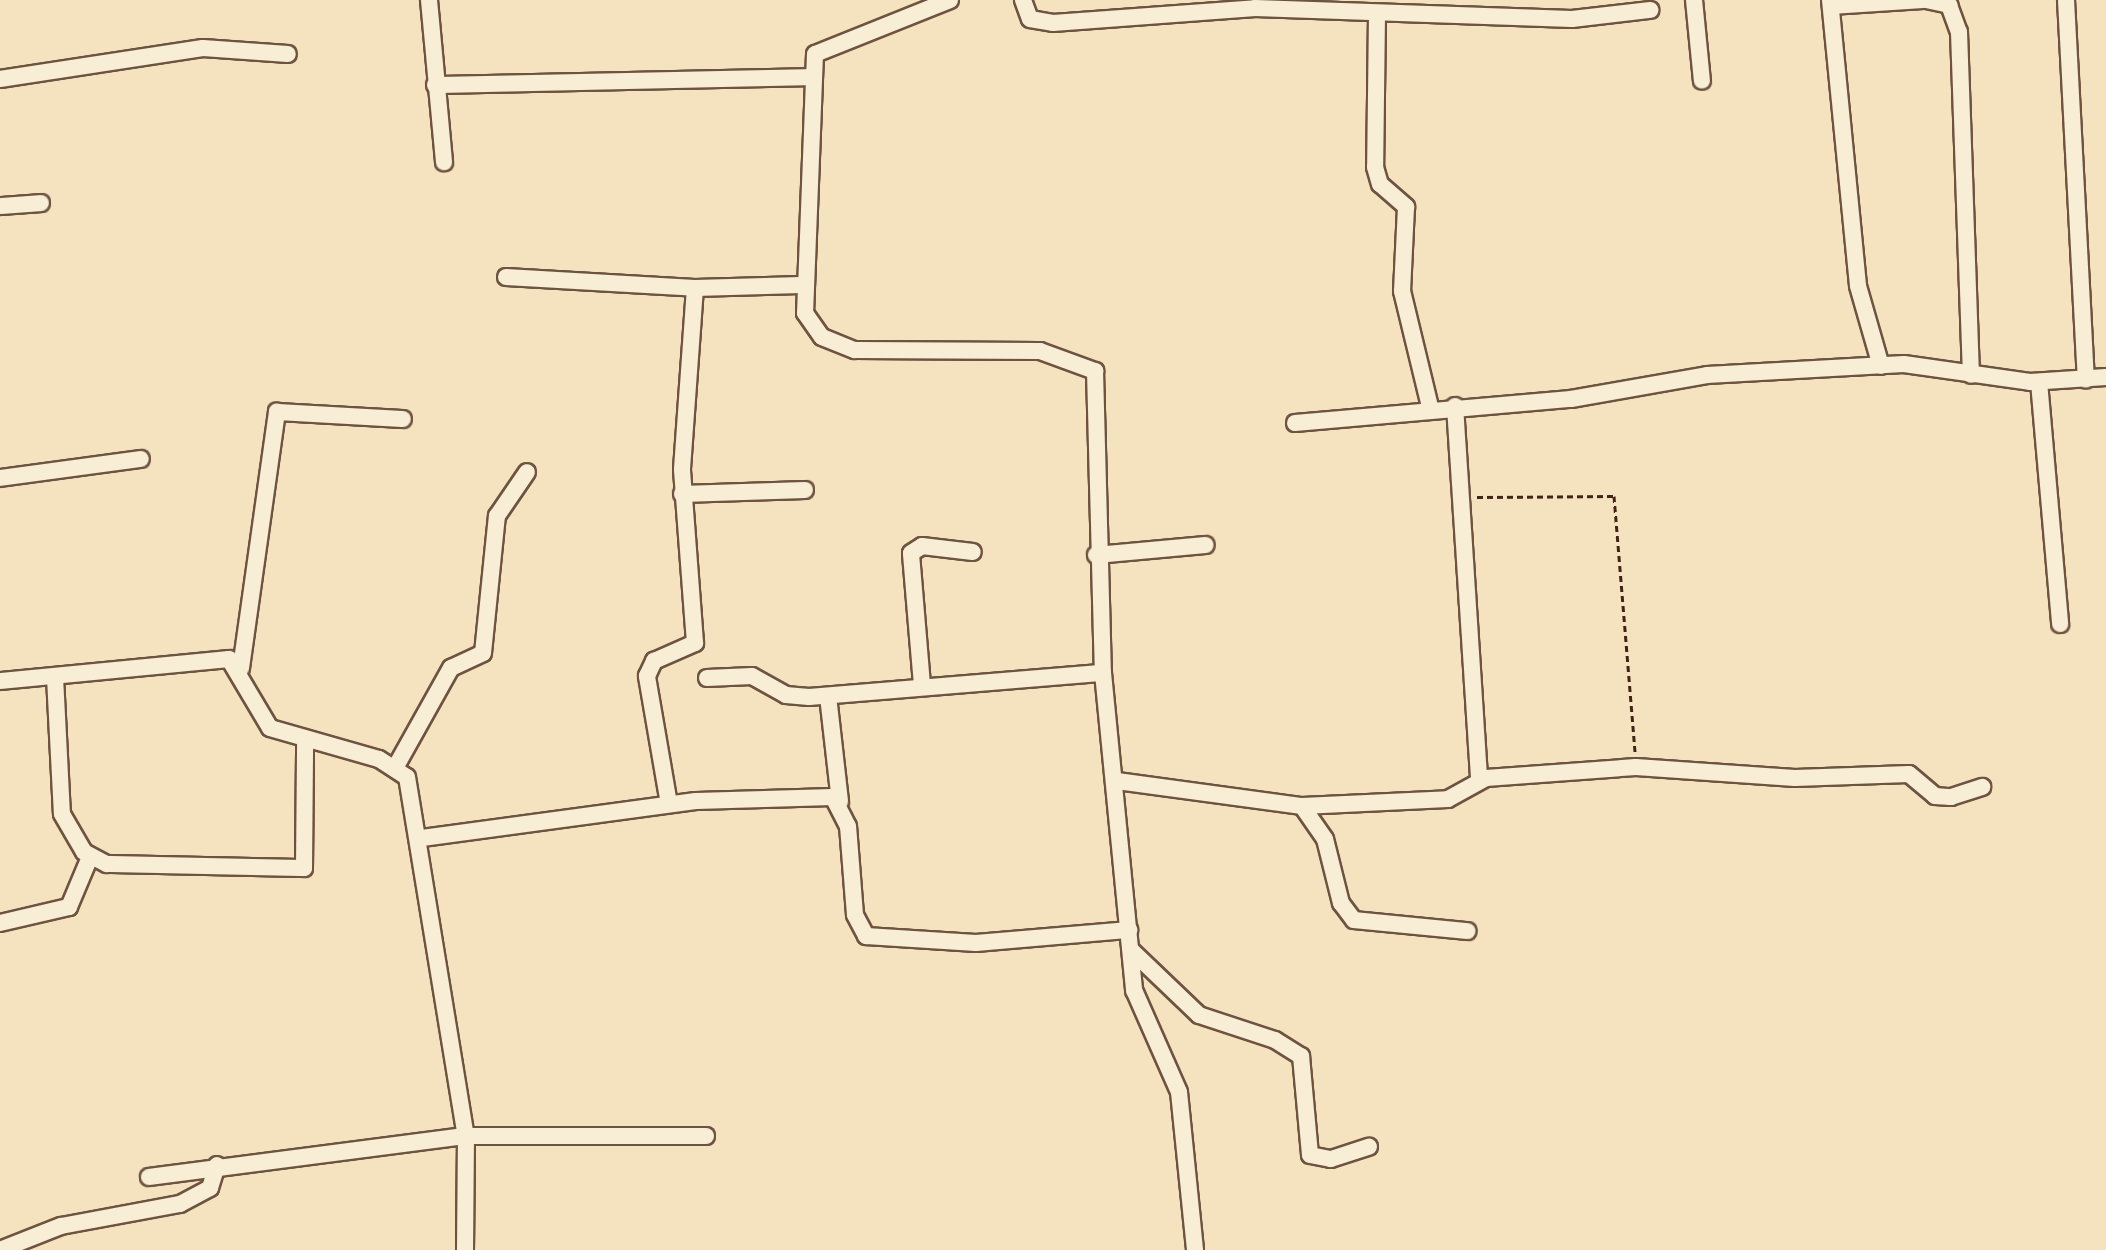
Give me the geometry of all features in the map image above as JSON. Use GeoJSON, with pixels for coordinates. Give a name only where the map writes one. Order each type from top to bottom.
{"type":"FeatureCollection","features":[{"type":"Feature","properties":{"kind":"street"},"geometry":{"type":"LineString","coordinates":[[429,0],[444,162]]}},
{"type":"Feature","properties":{"kind":"street"},"geometry":{"type":"LineString","coordinates":[[950,0],[822,47],[808,77],[801,285],[812,328],[840,346],[905,355],[1040,351],[1095,371],[1096,555],[1103,673],[1117,781],[1130,948],[1137,1007],[1179,1092],[1195,1250]]}},
{"type":"Feature","properties":{"kind":"street"},"geometry":{"type":"LineString","coordinates":[[1023,0],[1037,22],[1191,8],[1276,8],[1572,19],[1650,10]]}},
{"type":"Feature","properties":{"kind":"street"},"geometry":{"type":"LineString","coordinates":[[1694,0],[1702,81]]}},
{"type":"Feature","properties":{"kind":"street"},"geometry":{"type":"LineString","coordinates":[[1881,366],[1858,286],[1831,3],[1925,0],[1949,5],[1959,32],[1971,375]]}},
{"type":"Feature","properties":{"kind":"street"},"geometry":{"type":"LineString","coordinates":[[2066,0],[2086,379]]}},
{"type":"Feature","properties":{"kind":"street"},"geometry":{"type":"LineString","coordinates":[[1377,14],[1375,167],[1380,184],[1406,207],[1402,291],[1430,407]]}},
{"type":"Feature","properties":{"kind":"street"},"geometry":{"type":"LineString","coordinates":[[0,79],[203,48],[288,54]]}},
{"type":"Feature","properties":{"kind":"street"},"geometry":{"type":"LineString","coordinates":[[435,85],[808,77]]}},
{"type":"Feature","properties":{"kind":"street"},"geometry":{"type":"LineString","coordinates":[[0,206],[41,203]]}},
{"type":"Feature","properties":{"kind":"street"},"geometry":{"type":"LineString","coordinates":[[506,277],[695,288],[801,285]]}},
{"type":"Feature","properties":{"kind":"street"},"geometry":{"type":"LineString","coordinates":[[669,804],[647,676],[654,661],[695,643],[682,494],[695,288]]}},
{"type":"Feature","properties":{"kind":"street"},"geometry":{"type":"LineString","coordinates":[[1295,423],[1430,407],[1571,399],[1707,375],[1881,366],[2039,382],[2106,377]]}},
{"type":"Feature","properties":{"kind":"street"},"geometry":{"type":"LineString","coordinates":[[2039,382],[2060,624]]}},
{"type":"Feature","properties":{"kind":"street"},"geometry":{"type":"LineString","coordinates":[[1455,406],[1479,780]]}},
{"type":"Feature","properties":{"kind":"street"},"geometry":{"type":"LineString","coordinates":[[403,419],[277,412],[241,668],[258,715],[305,743],[395,768],[407,777],[422,838],[466,1136],[465,1250]]}},
{"type":"Feature","properties":{"kind":"street"},"geometry":{"type":"LineString","coordinates":[[0,478],[141,459]]}},
{"type":"Feature","properties":{"kind":"street"},"geometry":{"type":"LineString","coordinates":[[395,768],[451,668],[483,653],[497,516],[527,472]]}},
{"type":"Feature","properties":{"kind":"street"},"geometry":{"type":"LineString","coordinates":[[682,494],[805,490]]}},
{"type":"Feature","properties":{"kind":"street"},"geometry":{"type":"LineString","coordinates":[[1096,555],[1206,545]]}},
{"type":"Feature","properties":{"kind":"street"},"geometry":{"type":"LineString","coordinates":[[922,685],[911,553],[922,546],[973,552]]}},
{"type":"Feature","properties":{"kind":"street"},"geometry":{"type":"LineString","coordinates":[[0,681],[229,659],[241,668]]}},
{"type":"Feature","properties":{"kind":"street"},"geometry":{"type":"LineString","coordinates":[[707,678],[752,676],[786,695],[828,696],[922,685],[1103,673]]}},
{"type":"Feature","properties":{"kind":"street"},"geometry":{"type":"LineString","coordinates":[[55,677],[59,801],[73,838],[90,857],[125,865],[304,868],[305,743]]}},
{"type":"Feature","properties":{"kind":"street"},"geometry":{"type":"LineString","coordinates":[[828,696],[855,915],[866,936],[976,943],[1129,930]]}},
{"type":"Feature","properties":{"kind":"street"},"geometry":{"type":"LineString","coordinates":[[1117,781],[1302,806],[1448,799],[1479,780],[1636,767],[1795,778],[1909,774],[1935,796],[1982,787]]}},
{"type":"Feature","properties":{"kind":"street"},"geometry":{"type":"LineString","coordinates":[[422,838],[669,804],[840,801]]}},
{"type":"Feature","properties":{"kind":"street"},"geometry":{"type":"LineString","coordinates":[[1302,806],[1325,839],[1341,903],[1354,920],[1467,931]]}},
{"type":"Feature","properties":{"kind":"street"},"geometry":{"type":"LineString","coordinates":[[0,923],[69,907],[90,857]]}},
{"type":"Feature","properties":{"kind":"street"},"geometry":{"type":"LineString","coordinates":[[1130,948],[1199,1015],[1275,1040],[1301,1056],[1310,1155],[1331,1159],[1369,1147]]}},
{"type":"Feature","properties":{"kind":"street"},"geometry":{"type":"LineString","coordinates":[[149,1177],[217,1165],[466,1136],[706,1136]]}},
{"type":"Feature","properties":{"kind":"street"},"geometry":{"type":"LineString","coordinates":[[0,1250],[61,1226],[180,1204],[210,1188],[217,1165]]}},
{"type":"Feature","properties":{"kind":"path"},"geometry":{"type":"LineString","coordinates":[[1461,497],[1614,496],[1636,767]]}}]}
